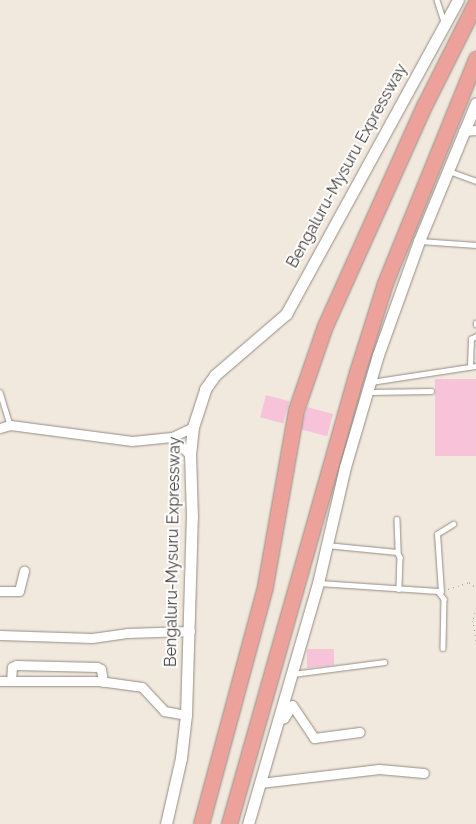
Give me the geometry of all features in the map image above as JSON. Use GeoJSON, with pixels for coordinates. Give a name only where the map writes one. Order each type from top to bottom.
{"type":"FeatureCollection","features":[{"type":"Feature","properties":{"kind":"highway"},"geometry":{"type":"LineString","coordinates":[[201,824],[264,586],[296,410],[325,326],[425,104],[476,2]]}},
{"type":"Feature","properties":{"kind":"highway"},"geometry":{"type":"LineString","coordinates":[[229,824],[377,310],[476,59]]}},
{"type":"Feature","properties":{"kind":"street","name":"Bengaluru-Mysuru Expressway"},"geometry":{"type":"LineString","coordinates":[[166,824],[182,758],[186,714],[190,630],[190,455],[193,426],[205,390],[215,375],[286,314],[458,0]]}},
{"type":"Feature","properties":{"kind":"street"},"geometry":{"type":"LineString","coordinates":[[248,824],[318,583],[326,545],[369,387],[419,241],[463,131],[476,105]]}},
{"type":"Feature","properties":{"kind":"street"},"geometry":{"type":"LineString","coordinates":[[463,131],[476,130]]}},
{"type":"Feature","properties":{"kind":"street"},"geometry":{"type":"LineString","coordinates":[[0,428],[10,425],[132,441],[172,437],[193,426]]}},
{"type":"Feature","properties":{"kind":"street"},"geometry":{"type":"LineString","coordinates":[[172,437],[190,455]]}},
{"type":"Feature","properties":{"kind":"street"},"geometry":{"type":"LineString","coordinates":[[0,591],[19,591],[24,571]]}},
{"type":"Feature","properties":{"kind":"street"},"geometry":{"type":"LineString","coordinates":[[0,635],[92,638],[127,633],[190,630]]}},
{"type":"Feature","properties":{"kind":"street"},"geometry":{"type":"LineString","coordinates":[[11,681],[12,667],[16,665],[97,667],[101,669],[103,682]]}},
{"type":"Feature","properties":{"kind":"street"},"geometry":{"type":"LineString","coordinates":[[0,681],[103,682],[142,687],[164,712],[186,714]]}},
{"type":"Feature","properties":{"kind":"street"},"geometry":{"type":"LineString","coordinates":[[278,720],[284,718],[292,705],[314,738],[360,732]]}},
{"type":"Feature","properties":{"kind":"street"},"geometry":{"type":"LineString","coordinates":[[260,783],[379,769],[424,774]]}},
{"type":"Feature","properties":{"kind":"lane"},"geometry":{"type":"LineString","coordinates":[[438,0],[445,23]]}},
{"type":"Feature","properties":{"kind":"lane"},"geometry":{"type":"LineString","coordinates":[[447,170],[476,181]]}},
{"type":"Feature","properties":{"kind":"lane"},"geometry":{"type":"LineString","coordinates":[[419,241],[476,245]]}},
{"type":"Feature","properties":{"kind":"lane"},"geometry":{"type":"LineString","coordinates":[[470,367],[471,339],[476,336]]}},
{"type":"Feature","properties":{"kind":"lane"},"geometry":{"type":"LineString","coordinates":[[369,387],[476,366]]}},
{"type":"Feature","properties":{"kind":"lane"},"geometry":{"type":"LineString","coordinates":[[369,387],[431,391]]}},
{"type":"Feature","properties":{"kind":"lane"},"geometry":{"type":"LineString","coordinates":[[0,392],[10,425]]}},
{"type":"Feature","properties":{"kind":"lane"},"geometry":{"type":"LineString","coordinates":[[396,519],[399,589]]}},
{"type":"Feature","properties":{"kind":"lane"},"geometry":{"type":"LineString","coordinates":[[443,648],[444,599],[441,592],[437,534],[454,524]]}},
{"type":"Feature","properties":{"kind":"lane"},"geometry":{"type":"LineString","coordinates":[[326,545],[398,553]]}},
{"type":"Feature","properties":{"kind":"lane"},"geometry":{"type":"LineString","coordinates":[[318,583],[441,592]]}},
{"type":"Feature","properties":{"kind":"lane"},"geometry":{"type":"LineString","coordinates":[[291,675],[384,662]]}},
{"type":"Feature","properties":{"kind":"path"},"geometry":{"type":"LineString","coordinates":[[441,592],[469,582],[476,587]]}},
{"type":"Feature","properties":{"kind":"path"},"geometry":{"type":"LineString","coordinates":[[476,608],[473,626],[476,642]]}},
{"type":"Feature","properties":{"kind":"building"},"geometry":{"type":"Polygon","coordinates":[[[435,379],[476,379],[476,456],[435,456],[435,379]]]}},
{"type":"Feature","properties":{"kind":"building"},"geometry":{"type":"Polygon","coordinates":[[[266,395],[289,401],[283,423],[260,417],[266,395]]]}},
{"type":"Feature","properties":{"kind":"building"},"geometry":{"type":"Polygon","coordinates":[[[307,407],[333,414],[327,436],[301,429],[307,407]]]}},
{"type":"Feature","properties":{"kind":"building"},"geometry":{"type":"Polygon","coordinates":[[[307,649],[334,649],[334,665],[307,668],[307,649]]]}}]}
